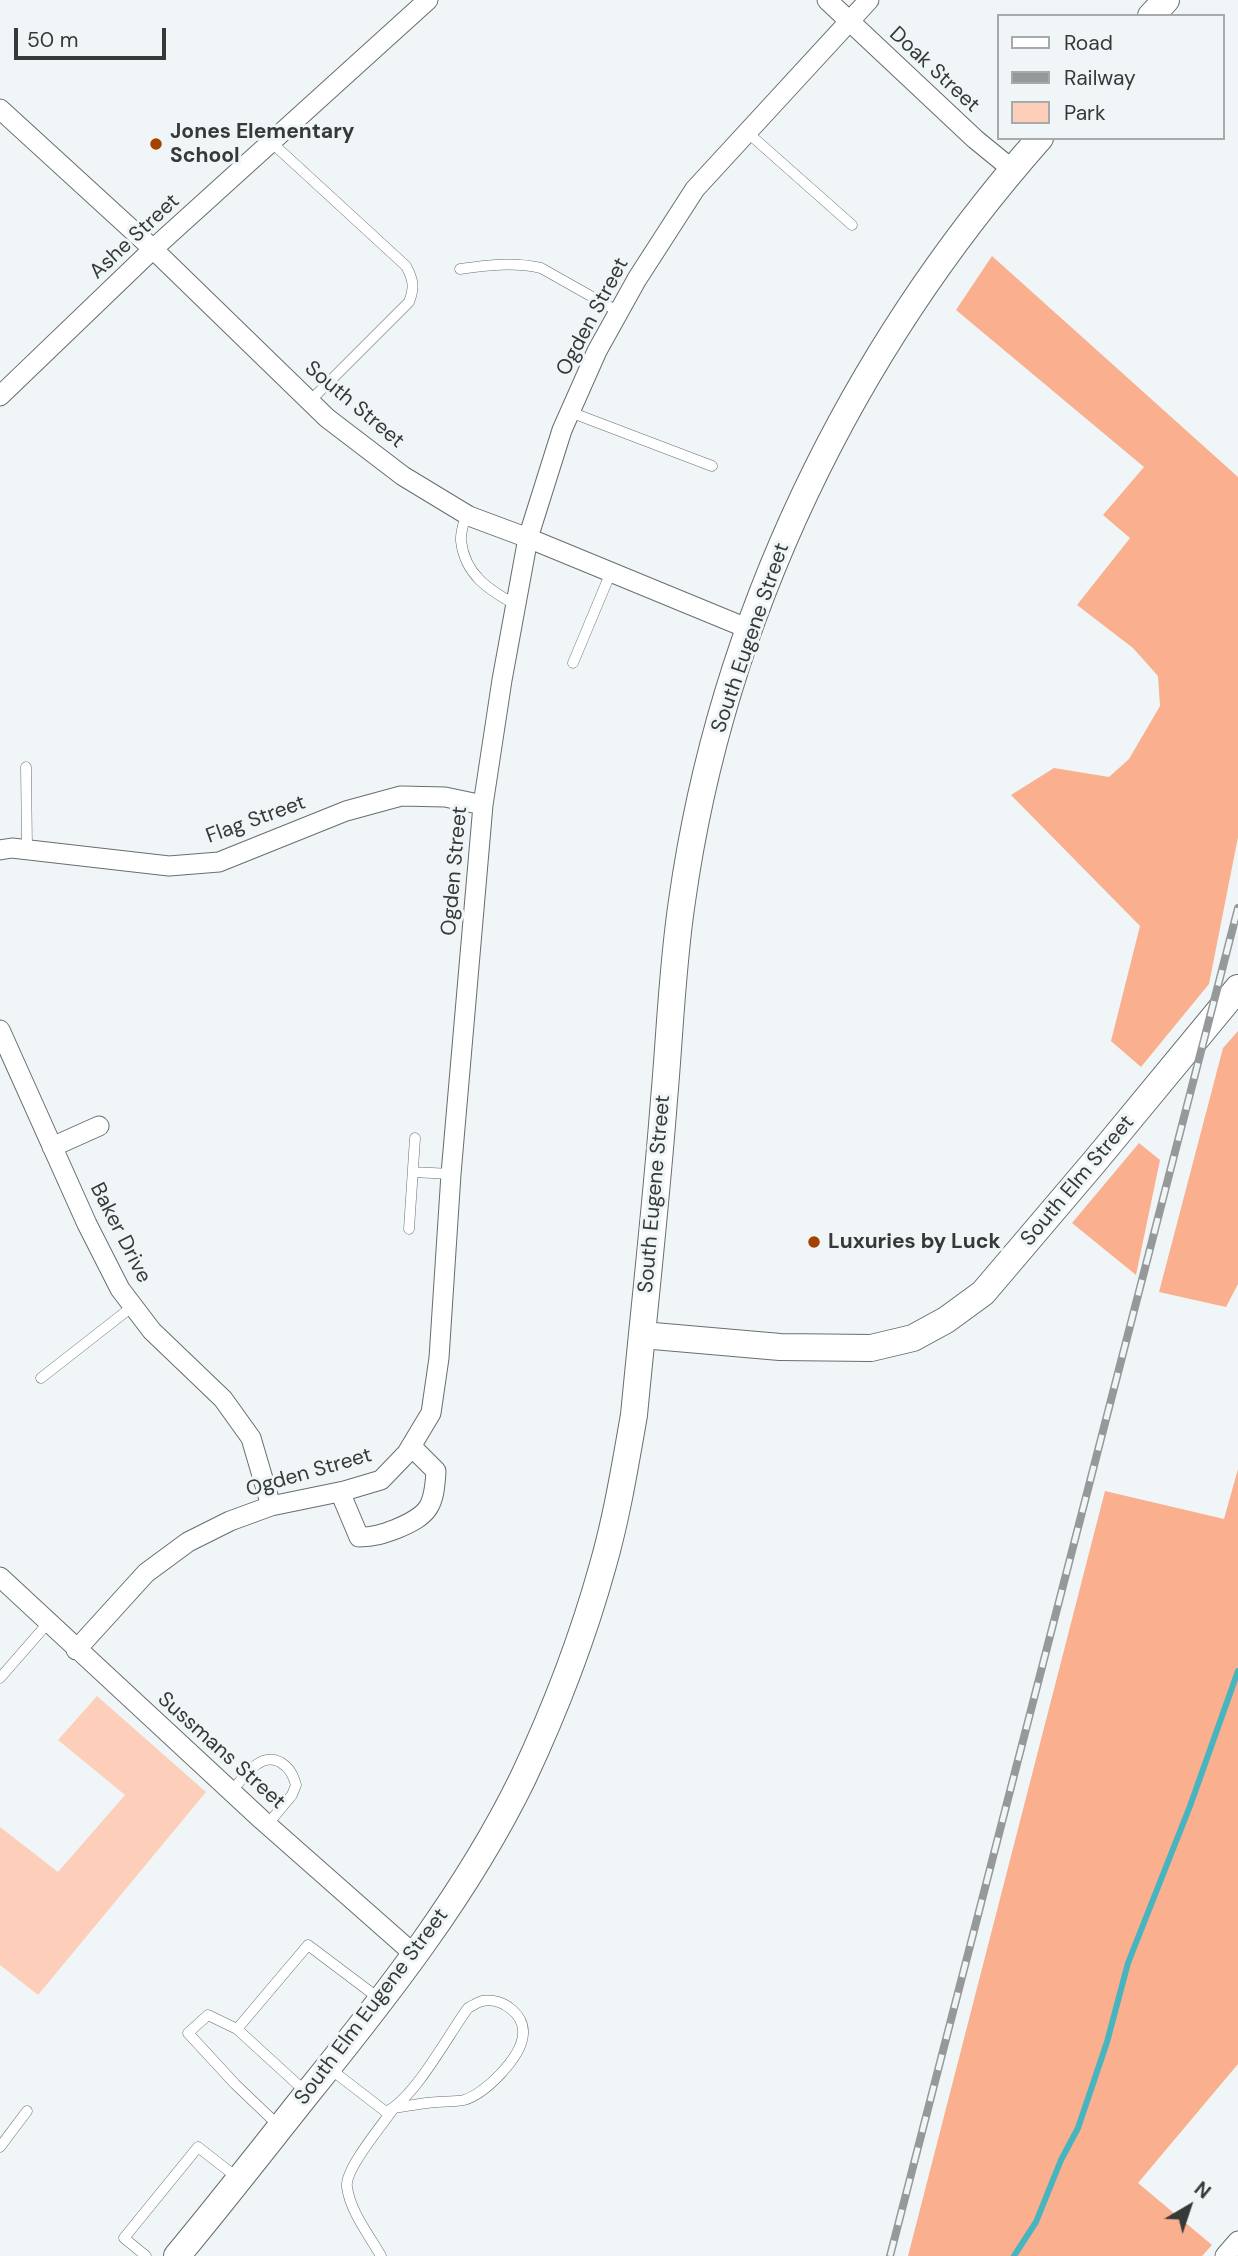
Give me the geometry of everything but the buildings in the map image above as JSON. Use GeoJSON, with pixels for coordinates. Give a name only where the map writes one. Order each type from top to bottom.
{"type":"FeatureCollection","features":[{"type":"Feature","properties":{"kind":"main road"},"geometry":{"type":"LineString","coordinates":[[1153,14],[1166,0]]}},
{"type":"Feature","properties":{"kind":"main road","name":"South Eugene Street"},"geometry":{"type":"LineString","coordinates":[[642,1335],[682,898],[716,735],[749,629],[804,493],[851,400],[945,255],[1038,140]]}},
{"type":"Feature","properties":{"kind":"main road","name":"South Elm Street"},"geometry":{"type":"LineString","coordinates":[[642,1335],[780,1347],[871,1348],[913,1338],[946,1320],[983,1293],[1238,988]]}},
{"type":"Feature","properties":{"kind":"main road","name":"South Elm Eugene Street"},"geometry":{"type":"LineString","coordinates":[[177,2256],[415,1955],[478,1859],[522,1779],[546,1726],[586,1620],[603,1564],[634,1415],[642,1335]]}},
{"type":"Feature","properties":{"kind":"street","name":"Ashe Street"},"geometry":{"type":"LineString","coordinates":[[0,397],[153,249],[428,0]]}},
{"type":"Feature","properties":{"kind":"street","name":"Doak Street"},"geometry":{"type":"LineString","coordinates":[[827,0],[975,139],[1013,170]]}},
{"type":"Feature","properties":{"kind":"street","name":"Ogden Street"},"geometry":{"type":"LineString","coordinates":[[76,1650],[146,1573],[188,1542],[230,1521],[271,1506],[340,1492],[381,1480],[411,1447],[431,1413],[439,1358],[483,805],[528,538],[562,430],[597,351],[695,189],[869,0]]}},
{"type":"Feature","properties":{"kind":"street","name":"South Street"},"geometry":{"type":"LineString","coordinates":[[0,110],[153,249],[327,418],[403,476],[466,514],[749,629]]}},
{"type":"Feature","properties":{"kind":"street","name":"Flag Street"},"geometry":{"type":"LineString","coordinates":[[0,850],[27,849],[169,866],[219,862],[346,811],[401,796],[444,797],[483,805]]}},
{"type":"Feature","properties":{"kind":"street","name":"Baker Drive"},"geometry":{"type":"LineString","coordinates":[[0,1030],[87,1224],[120,1289],[152,1331],[223,1399],[251,1438],[271,1506]]}},
{"type":"Feature","properties":{"kind":"street"},"geometry":{"type":"LineString","coordinates":[[52,1147],[99,1126]]}},
{"type":"Feature","properties":{"kind":"street"},"geometry":{"type":"LineString","coordinates":[[340,1492],[359,1537],[375,1538],[419,1520],[434,1496],[436,1471],[411,1447]]}},
{"type":"Feature","properties":{"kind":"street","name":"Sussmans Street"},"geometry":{"type":"LineString","coordinates":[[0,1577],[267,1825],[415,1955]]}},
{"type":"Feature","properties":{"kind":"street"},"geometry":{"type":"LineString","coordinates":[[1225,2256],[1238,2241]]}},
{"type":"Feature","properties":{"kind":"lane"},"geometry":{"type":"LineString","coordinates":[[747,131],[852,225]]}},
{"type":"Feature","properties":{"kind":"lane"},"geometry":{"type":"LineString","coordinates":[[271,142],[405,266],[412,278],[414,290],[410,302],[310,401]]}},
{"type":"Feature","properties":{"kind":"lane"},"geometry":{"type":"LineString","coordinates":[[460,269],[496,264],[541,268],[619,312]]}},
{"type":"Feature","properties":{"kind":"lane"},"geometry":{"type":"LineString","coordinates":[[570,412],[712,467]]}},
{"type":"Feature","properties":{"kind":"lane"},"geometry":{"type":"LineString","coordinates":[[466,514],[460,539],[467,562],[486,588],[516,605]]}},
{"type":"Feature","properties":{"kind":"lane"},"geometry":{"type":"LineString","coordinates":[[573,663],[611,572]]}},
{"type":"Feature","properties":{"kind":"lane"},"geometry":{"type":"LineString","coordinates":[[26,767],[27,849]]}},
{"type":"Feature","properties":{"kind":"lane"},"geometry":{"type":"LineString","coordinates":[[409,1229],[415,1138]]}},
{"type":"Feature","properties":{"kind":"lane"},"geometry":{"type":"LineString","coordinates":[[413,1172],[452,1174]]}},
{"type":"Feature","properties":{"kind":"lane"},"geometry":{"type":"LineString","coordinates":[[41,1378],[133,1306]]}},
{"type":"Feature","properties":{"kind":"lane"},"geometry":{"type":"LineString","coordinates":[[0,1678],[48,1623]]}},
{"type":"Feature","properties":{"kind":"lane"},"geometry":{"type":"LineString","coordinates":[[231,1792],[257,1763],[269,1759],[278,1760],[288,1767],[296,1785],[292,1796],[267,1825]]}},
{"type":"Feature","properties":{"kind":"lane"},"geometry":{"type":"LineString","coordinates":[[237,2029],[308,1945],[382,2000]]}},
{"type":"Feature","properties":{"kind":"lane"},"geometry":{"type":"LineString","coordinates":[[328,2068],[386,2112],[394,2108],[463,2100],[483,2091],[501,2074],[519,2049],[524,2033],[518,2016],[509,2007],[496,2001],[482,2001],[468,2008],[407,2096],[394,2108],[350,2172],[346,2185],[359,2217],[381,2256]]}},
{"type":"Feature","properties":{"kind":"lane"},"geometry":{"type":"LineString","coordinates":[[281,2127],[235,2084],[188,2033],[208,2015],[237,2029],[307,2094]]}},
{"type":"Feature","properties":{"kind":"lane"},"geometry":{"type":"LineString","coordinates":[[0,2147],[27,2111]]}},
{"type":"Feature","properties":{"kind":"lane"},"geometry":{"type":"LineString","coordinates":[[146,2256],[124,2238],[198,2147],[239,2179]]}},
{"type":"Feature","properties":{"kind":"green space"},"geometry":{"type":"Polygon","coordinates":[[[97,1696],[206,1792],[38,1995],[0,1965],[0,1827],[58,1872],[125,1795],[58,1740],[97,1696]]]}},
{"type":"Feature","properties":{"kind":"shaded area"},"geometry":{"type":"Polygon","coordinates":[[[992,256],[1238,477],[1238,837],[1209,984],[1141,1067],[1111,1041],[1140,926],[1011,795],[1054,768],[1109,777],[1129,759],[1160,706],[1158,676],[1133,648],[1077,605],[1130,538],[1103,515],[1144,467],[956,310],[992,256]]]}},
{"type":"Feature","properties":{"kind":"shaded area"},"geometry":{"type":"Polygon","coordinates":[[[1238,1031],[1238,1284],[1226,1307],[1159,1292],[1223,1048],[1238,1031]]]}},
{"type":"Feature","properties":{"kind":"shaded area"},"geometry":{"type":"Polygon","coordinates":[[[1139,1143],[1160,1160],[1136,1275],[1072,1223],[1139,1143]]]}},
{"type":"Feature","properties":{"kind":"shaded area"},"geometry":{"type":"Polygon","coordinates":[[[1238,1469],[1238,2064],[1138,2183],[1212,2245],[1202,2256],[908,2256],[1105,1491],[1224,1519],[1238,1469]]]}},
{"type":"Feature","properties":{"kind":"waterway"},"geometry":{"type":"LineString","coordinates":[[1014,2256],[1036,2222],[1061,2160],[1078,2128],[1107,2042],[1128,1963],[1190,1806],[1238,1671]]}},
{"type":"Feature","properties":{"kind":"railway"},"geometry":{"type":"LineString","coordinates":[[890,2256],[1238,908]]}},
{"type":"Feature","properties":{"kind":"place","name":"Jones Elementary School"},"geometry":{"type":"Point","coordinates":[156,144]}},
{"type":"Feature","properties":{"kind":"place","name":"Luxuries by Luck"},"geometry":{"type":"Point","coordinates":[814,1242]}}]}
